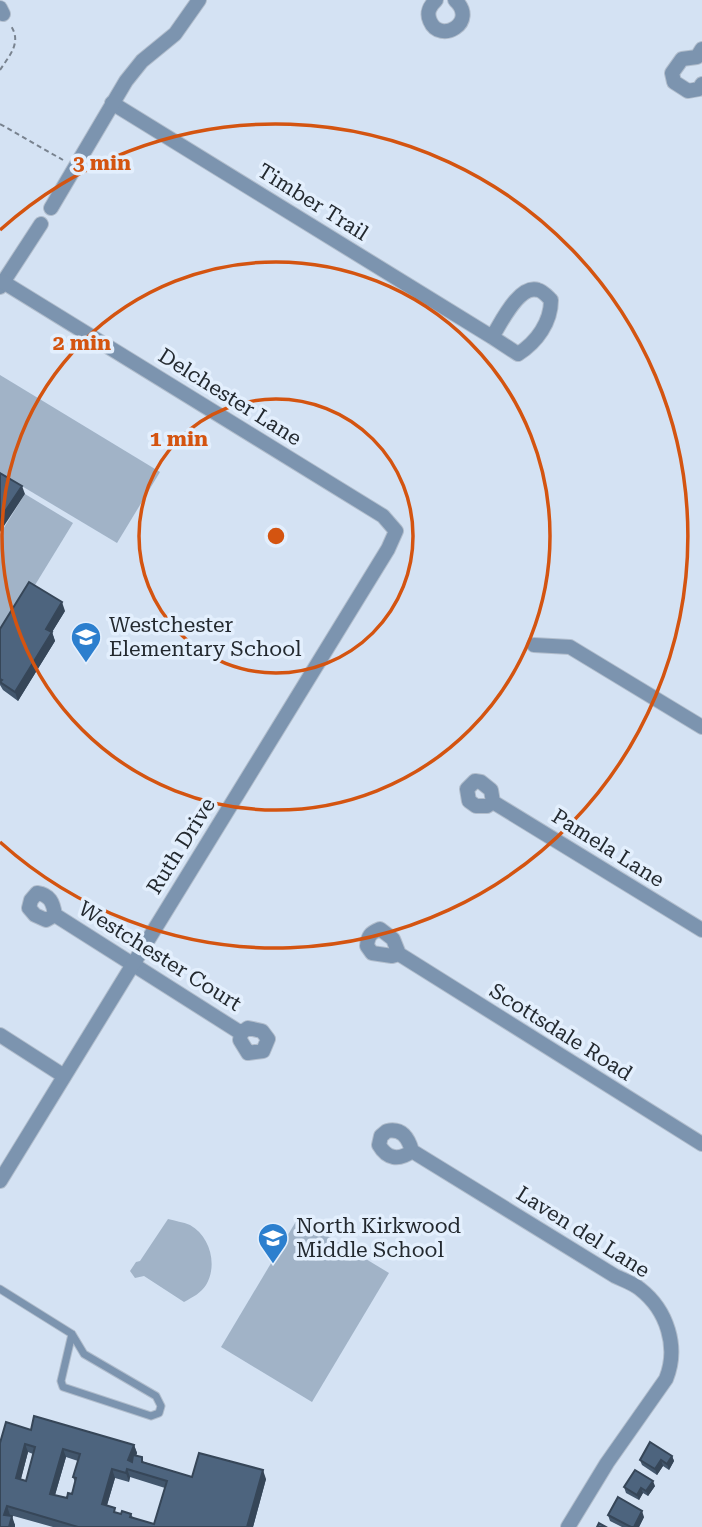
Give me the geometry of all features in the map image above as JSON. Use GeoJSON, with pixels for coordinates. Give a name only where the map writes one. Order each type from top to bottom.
{"type":"FeatureCollection","features":[{"type":"Feature","properties":{"kind":"street"},"geometry":{"type":"LineString","coordinates":[[51,208],[112,103],[142,61],[175,34],[200,0]]}},
{"type":"Feature","properties":{"kind":"street"},"geometry":{"type":"LineString","coordinates":[[432,1],[429,9],[430,21],[437,29],[448,31],[458,26],[463,16],[460,5],[455,0]]}},
{"type":"Feature","properties":{"kind":"street"},"geometry":{"type":"LineString","coordinates":[[700,57],[682,59],[672,73],[674,82],[688,91],[699,89],[702,85]]}},
{"type":"Feature","properties":{"kind":"street","name":"Timber Trail"},"geometry":{"type":"LineString","coordinates":[[112,103],[518,354],[533,343],[551,313],[551,300],[540,290],[530,289],[521,293],[492,337]]}},
{"type":"Feature","properties":{"kind":"street"},"geometry":{"type":"LineString","coordinates":[[2,284],[41,224]]}},
{"type":"Feature","properties":{"kind":"street","name":"Delchester Lane"},"geometry":{"type":"LineString","coordinates":[[2,284],[383,516],[396,531]]}},
{"type":"Feature","properties":{"kind":"street","name":"Ruth Drive"},"geometry":{"type":"LineString","coordinates":[[0,1181],[388,549],[396,531]]}},
{"type":"Feature","properties":{"kind":"street"},"geometry":{"type":"LineString","coordinates":[[534,645],[570,647],[702,727]]}},
{"type":"Feature","properties":{"kind":"street","name":"Pamela Lane"},"geometry":{"type":"LineString","coordinates":[[493,802],[702,930]]}},
{"type":"Feature","properties":{"kind":"street","name":"Westchester Court"},"geometry":{"type":"LineString","coordinates":[[55,915],[242,1033]]}},
{"type":"Feature","properties":{"kind":"street","name":"Scottsdale Road"},"geometry":{"type":"LineString","coordinates":[[399,954],[702,1144]]}},
{"type":"Feature","properties":{"kind":"street"},"geometry":{"type":"LineString","coordinates":[[0,1035],[64,1076]]}},
{"type":"Feature","properties":{"kind":"street","name":"Laven del Lane"},"geometry":{"type":"LineString","coordinates":[[412,1151],[615,1276],[640,1288],[666,1321],[672,1357],[666,1380],[607,1463],[568,1527]]}},
{"type":"Feature","properties":{"kind":"lane"},"geometry":{"type":"LineString","coordinates":[[0,1289],[72,1334],[84,1354],[156,1396],[161,1406],[159,1413],[150,1416],[63,1387],[61,1381],[72,1334]]}},
{"type":"Feature","properties":{"kind":"path"},"geometry":{"type":"LineString","coordinates":[[0,70],[14,49],[16,38],[1,11]]}},
{"type":"Feature","properties":{"kind":"path"},"geometry":{"type":"LineString","coordinates":[[0,124],[74,167]]}},
{"type":"Feature","properties":{"kind":"shaded area"},"geometry":{"type":"Polygon","coordinates":[[[0,375],[160,472],[117,543],[0,473],[0,375]]]}},
{"type":"Feature","properties":{"kind":"shaded area"},"geometry":{"type":"Polygon","coordinates":[[[25,494],[73,523],[2,639],[0,534],[25,494]]]}},
{"type":"Feature","properties":{"kind":"shaded area"},"geometry":{"type":"Polygon","coordinates":[[[298,1218],[389,1273],[312,1402],[221,1347],[298,1218]]]}},
{"type":"Feature","properties":{"kind":"shaded area"},"geometry":{"type":"Polygon","coordinates":[[[168,1219],[190,1225],[197,1230],[203,1236],[210,1252],[211,1269],[206,1285],[184,1302],[144,1276],[135,1278],[130,1271],[136,1262],[140,1261],[168,1219]]]}},
{"type":"Feature","properties":{"kind":"building"},"geometry":{"type":"Polygon","coordinates":[[[0,473],[22,486],[0,519],[0,473]]]}},
{"type":"Feature","properties":{"kind":"building"},"geometry":{"type":"Polygon","coordinates":[[[29,582],[62,602],[46,629],[52,632],[15,692],[0,682],[0,629],[29,582]]]}},
{"type":"Feature","properties":{"kind":"building"},"geometry":{"type":"Polygon","coordinates":[[[34,1416],[134,1445],[128,1460],[132,1462],[133,1455],[142,1457],[142,1462],[192,1477],[199,1453],[263,1470],[247,1527],[78,1527],[7,1506],[4,1515],[12,1516],[9,1527],[0,1527],[0,1443],[6,1422],[31,1430],[34,1416]],[[25,1444],[16,1478],[26,1481],[35,1447],[25,1444]],[[63,1449],[50,1494],[67,1498],[68,1493],[72,1494],[76,1478],[73,1477],[80,1454],[63,1449]],[[112,1469],[102,1504],[115,1508],[114,1512],[121,1514],[122,1511],[131,1514],[130,1517],[154,1524],[167,1481],[127,1469],[126,1473],[112,1469]]]}},
{"type":"Feature","properties":{"kind":"building"},"geometry":{"type":"Polygon","coordinates":[[[650,1442],[672,1456],[667,1464],[661,1460],[655,1469],[640,1460],[650,1442]]]}},
{"type":"Feature","properties":{"kind":"building"},"geometry":{"type":"Polygon","coordinates":[[[635,1470],[653,1481],[646,1491],[641,1488],[637,1495],[624,1487],[635,1470]]]}},
{"type":"Feature","properties":{"kind":"building"},"geometry":{"type":"Polygon","coordinates":[[[618,1497],[642,1511],[634,1527],[608,1515],[618,1497]]]}},
{"type":"Feature","properties":{"kind":"place","name":"Westchester Elementary School"},"geometry":{"type":"Point","coordinates":[86,664]}},
{"type":"Feature","properties":{"kind":"place","name":"North Kirkwood Middle School"},"geometry":{"type":"Point","coordinates":[273,1265]}}]}
